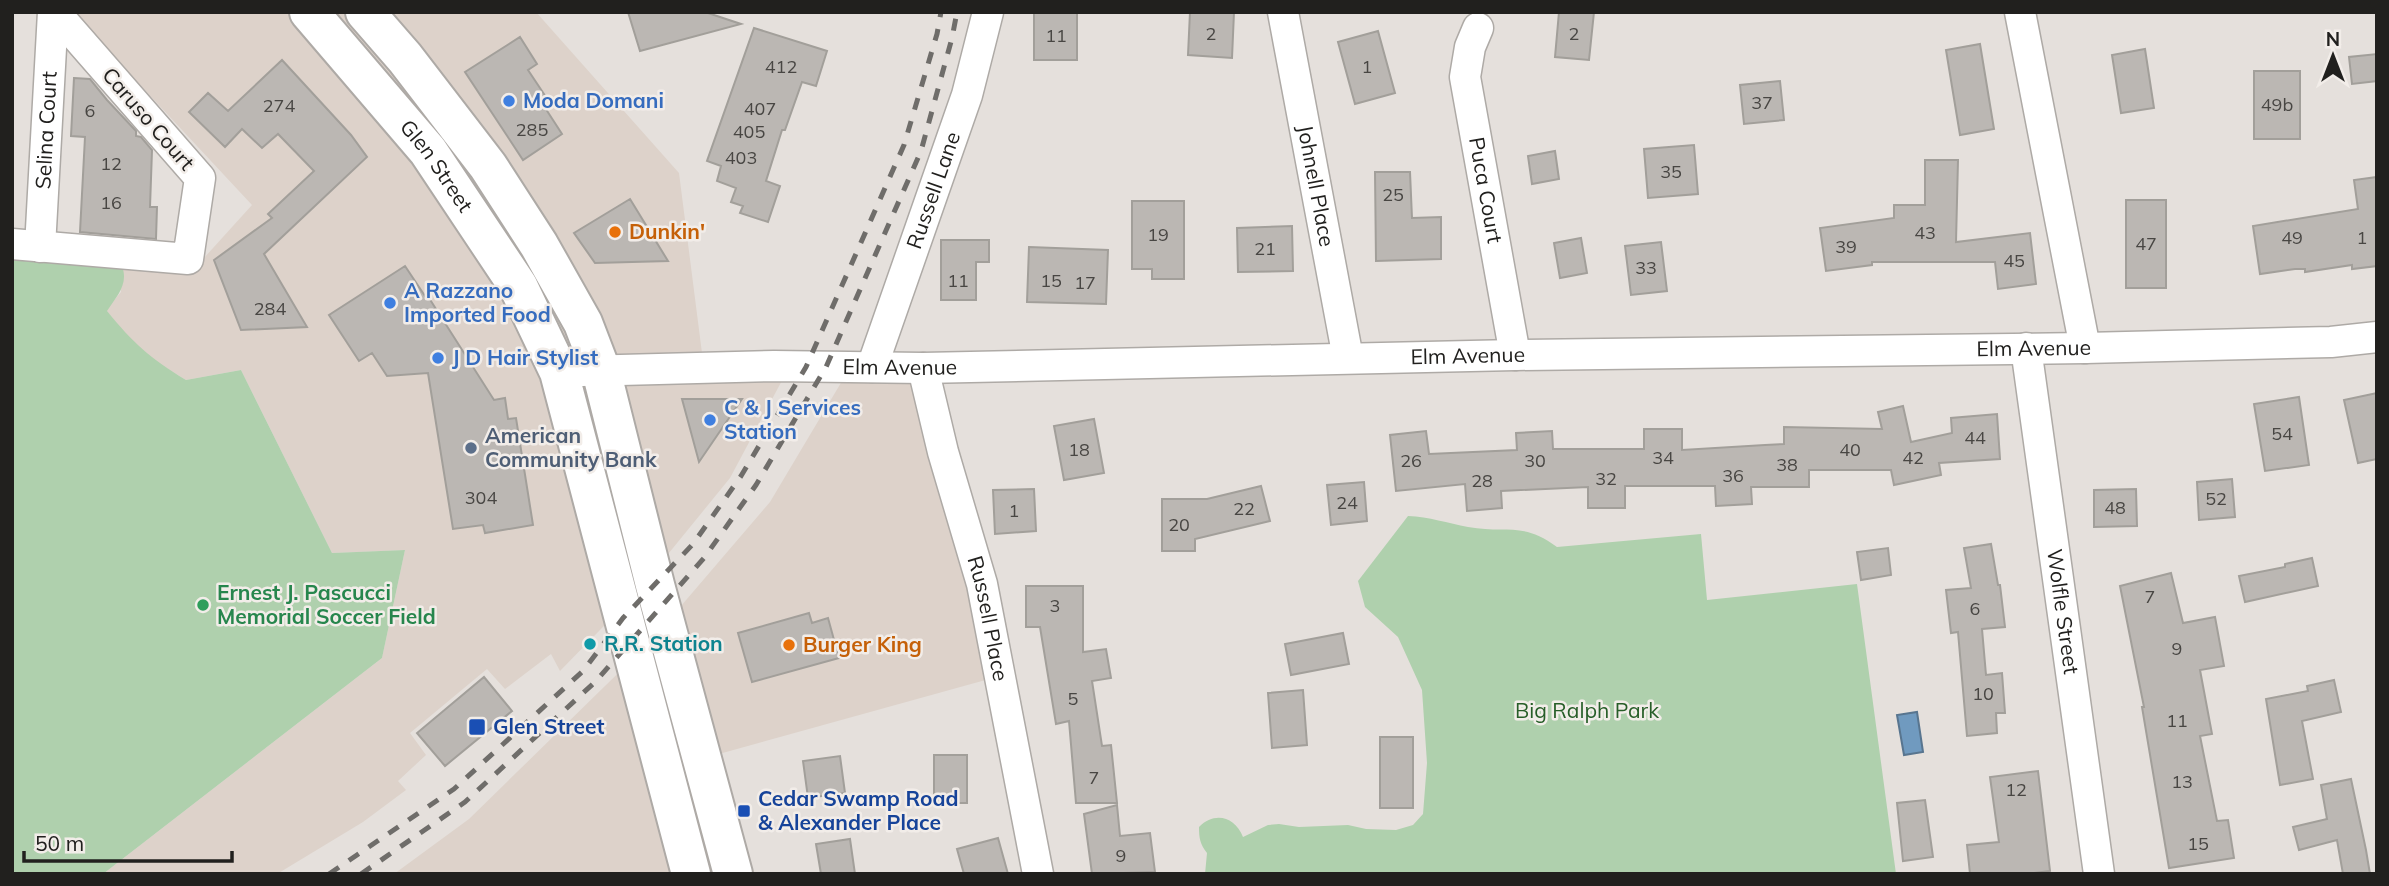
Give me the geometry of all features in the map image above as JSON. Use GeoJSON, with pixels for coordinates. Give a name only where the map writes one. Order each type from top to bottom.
{"type":"FeatureCollection","features":[{"type":"Feature","properties":{"kind":"main road","name":"Glen Street"},"geometry":{"type":"LineString","coordinates":[[309,12],[428,151],[517,286],[559,372],[691,874]]}},
{"type":"Feature","properties":{"kind":"main road","name":"Glen Street"},"geometry":{"type":"LineString","coordinates":[[365,12],[405,58],[488,166],[539,245],[583,323],[601,370],[655,585],[733,874]]}},
{"type":"Feature","properties":{"kind":"street","name":"Selina Court"},"geometry":{"type":"LineString","coordinates":[[26,246],[54,12]]}},
{"type":"Feature","properties":{"kind":"street","name":"Caruso Court"},"geometry":{"type":"LineString","coordinates":[[26,246],[188,259],[200,178],[54,12]]}},
{"type":"Feature","properties":{"kind":"street","name":"Russell Lane"},"geometry":{"type":"LineString","coordinates":[[872,367],[967,95],[988,12]]}},
{"type":"Feature","properties":{"kind":"street","name":"Johnell Place"},"geometry":{"type":"LineString","coordinates":[[1283,12],[1348,358]]}},
{"type":"Feature","properties":{"kind":"street"},"geometry":{"type":"LineString","coordinates":[[2020,12],[2085,348]]}},
{"type":"Feature","properties":{"kind":"street","name":"Puca Court"},"geometry":{"type":"LineString","coordinates":[[1478,29],[1470,47],[1465,77],[1515,355]]}},
{"type":"Feature","properties":{"kind":"street","name":"Elm Avenue"},"geometry":{"type":"LineString","coordinates":[[559,372],[774,366],[923,368],[1515,355],[2085,348],[2332,342],[2377,337]]}},
{"type":"Feature","properties":{"kind":"street","name":"Wolfle Street"},"geometry":{"type":"LineString","coordinates":[[2025,348],[2099,874]]}},
{"type":"Feature","properties":{"kind":"street","name":"Russell Place"},"geometry":{"type":"LineString","coordinates":[[923,368],[943,452],[982,584],[1038,874]]}},
{"type":"Feature","properties":{"kind":"shaded area"},"geometry":{"type":"Polygon","coordinates":[[[72,12],[536,12],[679,173],[703,361],[794,358],[730,478],[638,591],[560,671],[551,654],[505,689],[487,669],[410,733],[426,755],[398,781],[406,790],[363,822],[277,874],[103,874],[382,658],[405,550],[332,553],[241,370],[186,380],[153,360],[125,334],[106,310],[121,292],[121,264],[194,269],[252,205],[72,12]]]}},
{"type":"Feature","properties":{"kind":"shaded area"},"geometry":{"type":"Polygon","coordinates":[[[848,371],[914,375],[1000,676],[683,764],[711,874],[394,874],[469,819],[651,641],[770,502],[848,371]]]}},
{"type":"Feature","properties":{"kind":"green space","name":"Ernest J. Pascucci Memorial Soccer Field"},"geometry":{"type":"Polygon","coordinates":[[[12,251],[121,264],[123,283],[107,311],[143,349],[186,380],[241,370],[332,553],[405,550],[382,658],[103,874],[12,874],[12,251]]]}},
{"type":"Feature","properties":{"kind":"green space","name":"Big Ralph Park"},"geometry":{"type":"Polygon","coordinates":[[[1408,516],[1481,529],[1523,531],[1545,539],[1557,547],[1701,534],[1707,600],[1857,584],[1896,874],[1205,874],[1207,853],[1200,841],[1199,827],[1212,819],[1224,818],[1230,821],[1243,837],[1268,825],[1279,824],[1299,827],[1348,825],[1366,829],[1396,830],[1413,825],[1423,814],[1427,763],[1422,690],[1398,637],[1365,607],[1358,581],[1408,516]]]}},
{"type":"Feature","properties":{"kind":"water"},"geometry":{"type":"Polygon","coordinates":[[[1917,712],[1923,752],[1904,755],[1897,715],[1917,712]]]}},
{"type":"Feature","properties":{"kind":"building"},"geometry":{"type":"Polygon","coordinates":[[[628,12],[705,12],[741,24],[640,51],[628,12]]]}},
{"type":"Feature","properties":{"kind":"building"},"geometry":{"type":"Polygon","coordinates":[[[1034,12],[1077,12],[1077,60],[1034,60],[1034,12]]]}},
{"type":"Feature","properties":{"kind":"building"},"geometry":{"type":"Polygon","coordinates":[[[1190,12],[1234,12],[1232,58],[1188,55],[1190,12]]]}},
{"type":"Feature","properties":{"kind":"building"},"geometry":{"type":"Polygon","coordinates":[[[1559,12],[1594,12],[1589,60],[1555,57],[1559,12]]]}},
{"type":"Feature","properties":{"kind":"building"},"geometry":{"type":"Polygon","coordinates":[[[754,28],[827,51],[816,86],[802,82],[785,130],[782,130],[766,181],[780,186],[768,222],[740,213],[743,206],[731,202],[736,188],[717,181],[721,166],[707,161],[754,28]]]}},
{"type":"Feature","properties":{"kind":"building"},"geometry":{"type":"Polygon","coordinates":[[[1378,31],[1395,93],[1355,104],[1338,42],[1378,31]]]}},
{"type":"Feature","properties":{"kind":"building"},"geometry":{"type":"Polygon","coordinates":[[[520,37],[537,64],[528,70],[546,97],[540,100],[562,134],[523,160],[465,72],[520,37]]]}},
{"type":"Feature","properties":{"kind":"building"},"geometry":{"type":"Polygon","coordinates":[[[1980,44],[1994,129],[1960,135],[1946,50],[1980,44]]]}},
{"type":"Feature","properties":{"kind":"building"},"geometry":{"type":"Polygon","coordinates":[[[2145,49],[2154,108],[2121,113],[2112,55],[2145,49]]]}},
{"type":"Feature","properties":{"kind":"building"},"geometry":{"type":"Polygon","coordinates":[[[2377,54],[2377,81],[2352,84],[2349,57],[2377,54]]]}},
{"type":"Feature","properties":{"kind":"building"},"geometry":{"type":"Polygon","coordinates":[[[282,60],[351,135],[367,157],[264,254],[307,327],[241,330],[214,260],[272,218],[268,214],[314,171],[278,134],[262,148],[242,129],[225,147],[189,112],[208,93],[228,111],[282,60]]]}},
{"type":"Feature","properties":{"kind":"building"},"geometry":{"type":"Polygon","coordinates":[[[2254,71],[2300,71],[2300,139],[2254,139],[2254,71]]]}},
{"type":"Feature","properties":{"kind":"building"},"geometry":{"type":"Polygon","coordinates":[[[74,78],[90,79],[136,131],[136,136],[141,137],[152,150],[150,207],[157,207],[156,239],[80,232],[85,137],[71,136],[74,78]]]}},
{"type":"Feature","properties":{"kind":"building"},"geometry":{"type":"Polygon","coordinates":[[[1780,81],[1784,120],[1744,124],[1740,85],[1780,81]]]}},
{"type":"Feature","properties":{"kind":"building"},"geometry":{"type":"Polygon","coordinates":[[[1694,145],[1698,194],[1648,198],[1644,149],[1694,145]]]}},
{"type":"Feature","properties":{"kind":"building"},"geometry":{"type":"Polygon","coordinates":[[[1555,151],[1559,179],[1532,184],[1528,156],[1555,151]]]}},
{"type":"Feature","properties":{"kind":"building"},"geometry":{"type":"Polygon","coordinates":[[[1925,160],[1958,160],[1956,242],[2030,233],[2036,284],[1998,289],[1995,262],[1872,262],[1872,265],[1826,271],[1820,228],[1894,218],[1894,205],[1925,205],[1925,160]]]}},
{"type":"Feature","properties":{"kind":"building"},"geometry":{"type":"Polygon","coordinates":[[[1375,172],[1410,172],[1412,218],[1441,217],[1441,259],[1376,261],[1375,172]]]}},
{"type":"Feature","properties":{"kind":"building"},"geometry":{"type":"Polygon","coordinates":[[[2377,177],[2377,266],[2352,269],[2352,265],[2305,272],[2305,269],[2295,269],[2260,274],[2253,226],[2358,209],[2354,180],[2377,177]]]}},
{"type":"Feature","properties":{"kind":"building"},"geometry":{"type":"Polygon","coordinates":[[[630,199],[668,261],[595,263],[574,233],[630,199]]]}},
{"type":"Feature","properties":{"kind":"building"},"geometry":{"type":"Polygon","coordinates":[[[2126,200],[2166,200],[2166,288],[2126,288],[2126,200]]]}},
{"type":"Feature","properties":{"kind":"building"},"geometry":{"type":"Polygon","coordinates":[[[1132,201],[1184,201],[1184,279],[1152,279],[1152,269],[1132,269],[1132,201]]]}},
{"type":"Feature","properties":{"kind":"building"},"geometry":{"type":"Polygon","coordinates":[[[1292,226],[1293,271],[1238,272],[1237,228],[1292,226]]]}},
{"type":"Feature","properties":{"kind":"building"},"geometry":{"type":"Polygon","coordinates":[[[1581,238],[1587,273],[1560,278],[1554,243],[1581,238]]]}},
{"type":"Feature","properties":{"kind":"building"},"geometry":{"type":"Polygon","coordinates":[[[941,240],[989,240],[989,262],[976,262],[976,300],[941,300],[941,240]]]}},
{"type":"Feature","properties":{"kind":"building"},"geometry":{"type":"Polygon","coordinates":[[[1661,242],[1667,291],[1631,295],[1625,246],[1661,242]]]}},
{"type":"Feature","properties":{"kind":"building"},"geometry":{"type":"Polygon","coordinates":[[[1029,247],[1108,250],[1106,304],[1027,302],[1029,247]]]}},
{"type":"Feature","properties":{"kind":"building"},"geometry":{"type":"Polygon","coordinates":[[[405,266],[427,299],[429,298],[494,400],[505,398],[508,419],[516,418],[533,525],[485,533],[483,525],[453,529],[428,373],[387,376],[372,353],[359,361],[329,315],[405,266]]]}},
{"type":"Feature","properties":{"kind":"building"},"geometry":{"type":"Polygon","coordinates":[[[2377,393],[2377,459],[2358,463],[2344,400],[2377,393]]]}},
{"type":"Feature","properties":{"kind":"building"},"geometry":{"type":"Polygon","coordinates":[[[2299,397],[2309,465],[2265,471],[2254,404],[2299,397]]]}},
{"type":"Feature","properties":{"kind":"building"},"geometry":{"type":"Polygon","coordinates":[[[682,399],[742,399],[699,462],[682,399]]]}},
{"type":"Feature","properties":{"kind":"building"},"geometry":{"type":"Polygon","coordinates":[[[1903,406],[1911,442],[1952,433],[1951,418],[1997,414],[2000,459],[1939,463],[1941,475],[1894,485],[1891,470],[1809,470],[1809,487],[1751,487],[1752,504],[1716,506],[1715,486],[1625,486],[1625,508],[1588,508],[1588,487],[1501,491],[1502,508],[1467,511],[1465,484],[1396,491],[1390,435],[1426,431],[1429,454],[1517,450],[1516,433],[1552,431],[1553,449],[1644,449],[1644,429],[1682,429],[1682,450],[1784,444],[1784,427],[1882,429],[1878,412],[1903,406]]]}},
{"type":"Feature","properties":{"kind":"building"},"geometry":{"type":"Polygon","coordinates":[[[1094,419],[1104,473],[1064,480],[1054,426],[1094,419]]]}},
{"type":"Feature","properties":{"kind":"building"},"geometry":{"type":"Polygon","coordinates":[[[2232,479],[2235,517],[2199,520],[2197,482],[2232,479]]]}},
{"type":"Feature","properties":{"kind":"building"},"geometry":{"type":"Polygon","coordinates":[[[1364,482],[1367,521],[1331,525],[1327,485],[1364,482]]]}},
{"type":"Feature","properties":{"kind":"building"},"geometry":{"type":"Polygon","coordinates":[[[1261,486],[1270,521],[1195,539],[1195,551],[1162,551],[1162,499],[1207,499],[1261,486]]]}},
{"type":"Feature","properties":{"kind":"building"},"geometry":{"type":"Polygon","coordinates":[[[1034,489],[1036,531],[995,534],[993,490],[1034,489]]]}},
{"type":"Feature","properties":{"kind":"building"},"geometry":{"type":"Polygon","coordinates":[[[2136,489],[2137,526],[2094,527],[2094,490],[2136,489]]]}},
{"type":"Feature","properties":{"kind":"building"},"geometry":{"type":"Polygon","coordinates":[[[1991,544],[2005,627],[1982,629],[1986,675],[2002,673],[2005,713],[1996,713],[1997,733],[1967,736],[1958,632],[1951,633],[1946,590],[1971,588],[1964,548],[1991,544]]]}},
{"type":"Feature","properties":{"kind":"building"},"geometry":{"type":"Polygon","coordinates":[[[1888,548],[1891,575],[1861,580],[1857,552],[1888,548]]]}},
{"type":"Feature","properties":{"kind":"building"},"geometry":{"type":"Polygon","coordinates":[[[2312,558],[2318,586],[2245,602],[2239,576],[2285,567],[2285,564],[2312,558]]]}},
{"type":"Feature","properties":{"kind":"building"},"geometry":{"type":"Polygon","coordinates":[[[2171,573],[2183,623],[2215,617],[2224,666],[2200,670],[2212,734],[2200,736],[2217,821],[2228,820],[2234,858],[2169,868],[2144,707],[2120,586],[2171,573]]]}},
{"type":"Feature","properties":{"kind":"building"},"geometry":{"type":"Polygon","coordinates":[[[1026,586],[1083,586],[1083,652],[1106,649],[1111,678],[1092,681],[1102,746],[1111,745],[1117,803],[1076,803],[1069,721],[1056,724],[1040,627],[1026,627],[1026,586]]]}},
{"type":"Feature","properties":{"kind":"building","name":"Burger King"},"geometry":{"type":"Polygon","coordinates":[[[809,613],[812,623],[828,618],[839,658],[752,682],[738,633],[809,613]]]}},
{"type":"Feature","properties":{"kind":"building"},"geometry":{"type":"Polygon","coordinates":[[[1343,633],[1349,664],[1291,675],[1285,644],[1343,633]]]}},
{"type":"Feature","properties":{"kind":"building","name":"Glen Street"},"geometry":{"type":"Polygon","coordinates":[[[484,677],[512,711],[445,766],[417,733],[484,677]]]}},
{"type":"Feature","properties":{"kind":"building"},"geometry":{"type":"Polygon","coordinates":[[[2334,680],[2341,712],[2302,721],[2313,779],[2280,785],[2266,699],[2308,691],[2307,686],[2334,680]]]}},
{"type":"Feature","properties":{"kind":"building"},"geometry":{"type":"Polygon","coordinates":[[[1303,690],[1307,745],[1272,748],[1268,693],[1303,690]]]}},
{"type":"Feature","properties":{"kind":"building"},"geometry":{"type":"Polygon","coordinates":[[[1380,737],[1413,737],[1413,808],[1380,808],[1380,737]]]}},
{"type":"Feature","properties":{"kind":"building"},"geometry":{"type":"Polygon","coordinates":[[[934,755],[967,755],[967,803],[934,803],[934,755]]]}},
{"type":"Feature","properties":{"kind":"building"},"geometry":{"type":"Polygon","coordinates":[[[840,756],[845,793],[808,798],[803,761],[840,756]]]}},
{"type":"Feature","properties":{"kind":"building"},"geometry":{"type":"Polygon","coordinates":[[[2038,771],[2050,871],[1970,874],[1967,845],[1999,842],[1990,777],[2038,771]]]}},
{"type":"Feature","properties":{"kind":"building"},"geometry":{"type":"Polygon","coordinates":[[[2351,779],[2370,874],[2343,874],[2337,840],[2299,850],[2293,827],[2327,819],[2321,785],[2351,779]]]}},
{"type":"Feature","properties":{"kind":"building"},"geometry":{"type":"Polygon","coordinates":[[[1925,800],[1933,857],[1903,861],[1897,803],[1925,800]]]}},
{"type":"Feature","properties":{"kind":"building"},"geometry":{"type":"Polygon","coordinates":[[[1117,805],[1120,836],[1150,833],[1155,872],[1092,874],[1084,814],[1117,805]]]}},
{"type":"Feature","properties":{"kind":"building"},"geometry":{"type":"Polygon","coordinates":[[[998,838],[1008,874],[964,874],[957,849],[998,838]]]}},
{"type":"Feature","properties":{"kind":"building"},"geometry":{"type":"Polygon","coordinates":[[[850,839],[855,874],[821,874],[816,844],[850,839]]]}},
{"type":"Feature","properties":{"kind":"railway"},"geometry":{"type":"LineString","coordinates":[[329,874],[454,789],[583,671],[623,618],[693,544],[741,476],[806,367],[904,145],[941,12]]}},
{"type":"Feature","properties":{"kind":"railway"},"geometry":{"type":"LineString","coordinates":[[361,874],[465,802],[595,682],[704,558],[756,485],[826,367],[921,151],[957,12]]}},
{"type":"Feature","properties":{"kind":"place","name":"Moda Domani"},"geometry":{"type":"Point","coordinates":[509,101]}},
{"type":"Feature","properties":{"kind":"place","name":"Dunkin'"},"geometry":{"type":"Point","coordinates":[615,232]}},
{"type":"Feature","properties":{"kind":"place","name":"A Razzano Imported Food"},"geometry":{"type":"Point","coordinates":[390,303]}},
{"type":"Feature","properties":{"kind":"place","name":"J D Hair Stylist"},"geometry":{"type":"Point","coordinates":[438,358]}},
{"type":"Feature","properties":{"kind":"place","name":"C & J Services Station"},"geometry":{"type":"Point","coordinates":[710,420]}},
{"type":"Feature","properties":{"kind":"place","name":"American Community Bank"},"geometry":{"type":"Point","coordinates":[471,448]}},
{"type":"Feature","properties":{"kind":"place","name":"Ernest J. Pascucci Memorial Soccer Field"},"geometry":{"type":"Point","coordinates":[203,605]}},
{"type":"Feature","properties":{"kind":"place","name":"R.R. Station"},"geometry":{"type":"Point","coordinates":[590,644]}},
{"type":"Feature","properties":{"kind":"place","name":"Burger King"},"geometry":{"type":"Point","coordinates":[789,645]}},
{"type":"Feature","properties":{"kind":"place","name":"Glen Street"},"geometry":{"type":"Point","coordinates":[477,727]}},
{"type":"Feature","properties":{"kind":"place","name":"Cedar Swamp Road & Alexander Place"},"geometry":{"type":"Point","coordinates":[744,811]}}]}
